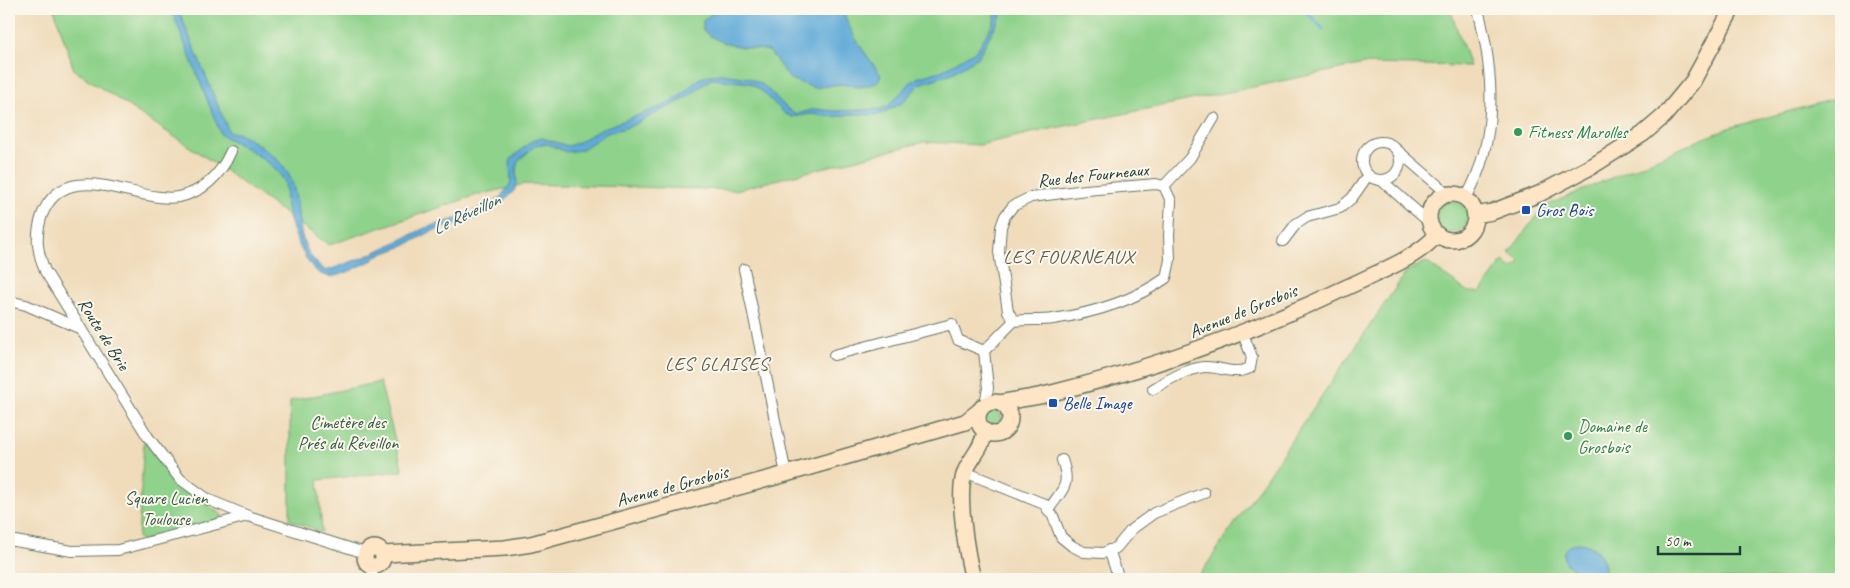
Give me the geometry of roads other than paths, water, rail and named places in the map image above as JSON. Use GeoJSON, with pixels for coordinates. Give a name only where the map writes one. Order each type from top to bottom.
{"type":"FeatureCollection","features":[{"type":"Feature","properties":{"kind":"street"},"geometry":{"type":"LineString","coordinates":[[1466,198],[1481,165],[1489,121],[1491,78],[1478,9]]}},
{"type":"Feature","properties":{"kind":"street"},"geometry":{"type":"LineString","coordinates":[[1473,222],[1524,205],[1643,134],[1664,116],[1702,67],[1732,9]]}},
{"type":"Feature","properties":{"kind":"street","name":"Rue des Fourneaux"},"geometry":{"type":"LineString","coordinates":[[1164,186],[1190,158],[1214,118]]}},
{"type":"Feature","properties":{"kind":"street"},"geometry":{"type":"LineString","coordinates":[[1433,228],[1430,207],[1440,196],[1448,194],[1466,198],[1473,208],[1473,222],[1463,237],[1452,240],[1433,228],[1381,180],[1368,175],[1362,161],[1366,149],[1378,143],[1392,146],[1448,194]]}},
{"type":"Feature","properties":{"kind":"street"},"geometry":{"type":"LineString","coordinates":[[1381,180],[1392,177],[1399,167],[1399,156],[1392,146]]}},
{"type":"Feature","properties":{"kind":"street","name":"Route de Brie"},"geometry":{"type":"LineString","coordinates":[[231,151],[224,166],[212,181],[194,192],[177,197],[104,185],[80,185],[62,192],[46,207],[37,230],[37,253],[45,270],[148,437],[180,479],[209,500],[370,566]]}},
{"type":"Feature","properties":{"kind":"street"},"geometry":{"type":"LineString","coordinates":[[1283,241],[1296,224],[1307,217],[1340,208],[1352,198],[1368,175]]}},
{"type":"Feature","properties":{"kind":"street","name":"Rue des Fourneaux"},"geometry":{"type":"LineString","coordinates":[[1156,184],[1164,186],[1172,201],[1169,235],[1170,260],[1166,278],[1150,290],[1103,310],[1051,319],[1014,321],[1008,311],[999,252],[1001,227],[1005,216],[1013,206],[1031,197],[1156,184]]}},
{"type":"Feature","properties":{"kind":"street","name":"Avenue de Grosbois"},"geometry":{"type":"LineString","coordinates":[[1010,418],[1020,408],[1050,394],[1199,350],[1243,334],[1387,268],[1410,255],[1433,228]]}},
{"type":"Feature","properties":{"kind":"street"},"geometry":{"type":"LineString","coordinates":[[744,268],[786,474]]}},
{"type":"Feature","properties":{"kind":"street"},"geometry":{"type":"LineString","coordinates":[[9,301],[26,305],[81,329]]}},
{"type":"Feature","properties":{"kind":"street"},"geometry":{"type":"LineString","coordinates":[[984,351],[1014,321]]}},
{"type":"Feature","properties":{"kind":"street"},"geometry":{"type":"LineString","coordinates":[[834,355],[952,324],[958,340],[984,351]]}},
{"type":"Feature","properties":{"kind":"street"},"geometry":{"type":"LineString","coordinates":[[1153,389],[1178,375],[1203,367],[1237,372],[1250,368],[1252,357],[1243,334]]}},
{"type":"Feature","properties":{"kind":"street"},"geometry":{"type":"LineString","coordinates":[[984,351],[989,401],[977,418],[988,430]]}},
{"type":"Feature","properties":{"kind":"street","name":"Avenue de Grosbois"},"geometry":{"type":"LineString","coordinates":[[370,566],[381,563],[383,554],[505,548],[531,544],[786,474],[965,422],[989,401],[1050,394]]}},
{"type":"Feature","properties":{"kind":"street"},"geometry":{"type":"LineString","coordinates":[[965,422],[988,430],[1007,427],[1010,418],[1007,409],[989,401]]}},
{"type":"Feature","properties":{"kind":"street"},"geometry":{"type":"LineString","coordinates":[[973,579],[962,502],[969,474],[988,430]]}},
{"type":"Feature","properties":{"kind":"street"},"geometry":{"type":"LineString","coordinates":[[1048,510],[1066,486],[1068,476],[1062,460]]}},
{"type":"Feature","properties":{"kind":"street"},"geometry":{"type":"LineString","coordinates":[[969,474],[1044,504],[1053,516],[1061,537],[1072,546],[1084,552],[1103,553],[1116,548],[1132,529],[1154,513],[1204,493]]}},
{"type":"Feature","properties":{"kind":"street"},"geometry":{"type":"LineString","coordinates":[[9,540],[72,551],[118,550],[248,516]]}},
{"type":"Feature","properties":{"kind":"street"},"geometry":{"type":"LineString","coordinates":[[1109,550],[1119,579]]}},
{"type":"Feature","properties":{"kind":"water"},"geometry":{"type":"Polygon","coordinates":[[[171,9],[178,9],[229,132],[247,138],[267,151],[283,166],[295,191],[301,234],[306,247],[314,260],[326,271],[367,256],[425,228],[456,219],[499,199],[511,183],[510,162],[512,158],[533,140],[542,138],[568,146],[577,143],[601,129],[663,106],[680,96],[698,79],[709,75],[722,74],[749,78],[763,85],[789,110],[796,114],[816,109],[834,111],[881,109],[888,106],[911,82],[919,77],[941,71],[977,50],[993,24],[997,9],[1003,9],[978,57],[952,73],[920,84],[902,103],[878,115],[851,114],[834,117],[812,114],[792,117],[784,113],[763,92],[750,83],[711,79],[686,98],[629,127],[607,133],[581,150],[566,152],[548,144],[536,145],[518,161],[516,171],[517,183],[514,191],[502,203],[467,222],[432,231],[404,246],[376,256],[373,260],[350,271],[326,276],[318,272],[311,265],[299,244],[290,221],[283,179],[263,159],[221,135],[171,9]]]}},
{"type":"Feature","properties":{"kind":"water"},"geometry":{"type":"Polygon","coordinates":[[[717,9],[843,9],[849,27],[881,75],[877,83],[859,87],[840,84],[815,88],[790,79],[769,51],[726,43],[717,40],[703,30],[703,21],[717,9]]]}},
{"type":"Feature","properties":{"kind":"water"},"geometry":{"type":"Polygon","coordinates":[[[1580,543],[1592,547],[1600,555],[1605,566],[1604,579],[1586,579],[1583,574],[1566,564],[1563,555],[1566,549],[1571,545],[1580,543]]]}},
{"type":"Feature","properties":{"kind":"waterway"},"geometry":{"type":"LineString","coordinates":[[1304,9],[1323,29]]}},
{"type":"Feature","properties":{"kind":"place","name":"Fitness Marolles"},"geometry":{"type":"Point","coordinates":[1518,132]}},
{"type":"Feature","properties":{"kind":"place","name":"Gros Bois"},"geometry":{"type":"Point","coordinates":[1526,210]}},
{"type":"Feature","properties":{"kind":"place","name":"Belle Image"},"geometry":{"type":"Point","coordinates":[1053,403]}},
{"type":"Feature","properties":{"kind":"place","name":"Domaine de Grosbois"},"geometry":{"type":"Point","coordinates":[1568,436]}},
{"type":"Feature","properties":{"kind":"district","name":"LES FOURNEAUX"},"geometry":{"type":"Point","coordinates":[1069,257]}},
{"type":"Feature","properties":{"kind":"district","name":"LES GLAISES"},"geometry":{"type":"Point","coordinates":[717,364]}},
{"type":"Feature","properties":{"kind":"water label","name":"Le Réveillon"},"geometry":{"type":"Point","coordinates":[466,214]}},
{"type":"Feature","properties":{"kind":"park label","name":"Cimetère des Prés du Réveillon"},"geometry":{"type":"Point","coordinates":[348,432]}},
{"type":"Feature","properties":{"kind":"park label","name":"Square Lucien Toulouse"},"geometry":{"type":"Point","coordinates":[166,508]}}]}
